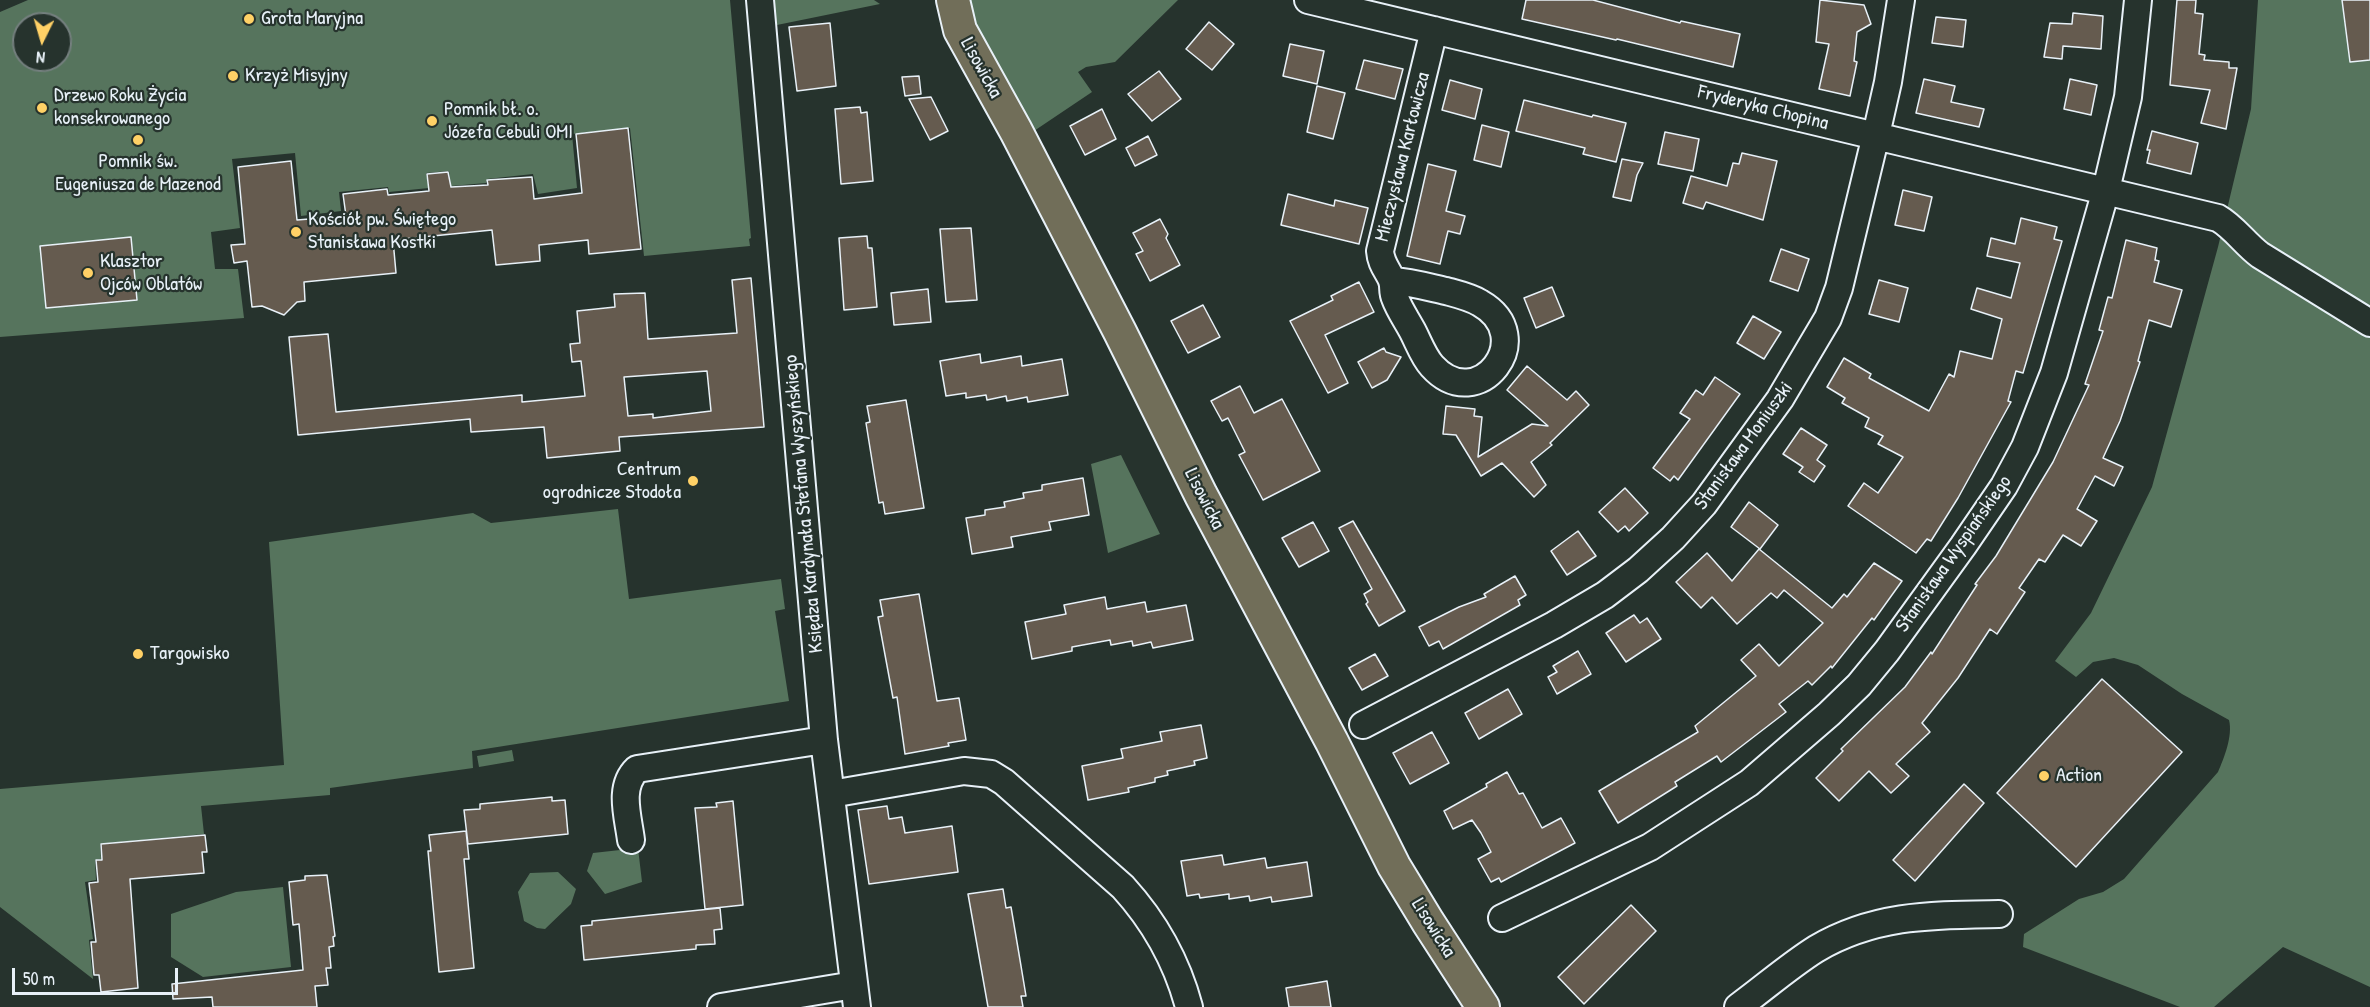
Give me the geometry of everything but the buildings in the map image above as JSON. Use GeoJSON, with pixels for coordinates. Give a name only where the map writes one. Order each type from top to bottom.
{"type":"FeatureCollection","features":[{"type":"Feature","properties":{"kind":"main road","name":"Lisowicka"},"geometry":{"type":"LineString","coordinates":[[930,0],[956,15],[1120,332],[1201,495],[1332,742],[1394,866],[1483,1007]]}},
{"type":"Feature","properties":{"kind":"main road","name":"Lisowicka"},"geometry":{"type":"LineString","coordinates":[[1456,965],[1505,1007]]}},
{"type":"Feature","properties":{"kind":"street","name":"Księdza Kardynała Stefana Wyszyńskiego"},"geometry":{"type":"LineString","coordinates":[[760,0],[824,740],[855,996]]}},
{"type":"Feature","properties":{"kind":"street","name":"Fryderyka Chopina"},"geometry":{"type":"LineString","coordinates":[[1308,0],[2218,218],[2247,245],[2270,262],[2370,323]]}},
{"type":"Feature","properties":{"kind":"street","name":"Stanisława Moniuszki"},"geometry":{"type":"LineString","coordinates":[[1363,725],[1554,625],[1605,595],[1638,570],[1673,538],[1704,504],[1780,399],[1828,318],[1839,288],[1876,135],[1888,82],[1901,0]]}},
{"type":"Feature","properties":{"kind":"street","name":"Stanisława Wyspiańskiego"},"geometry":{"type":"LineString","coordinates":[[1502,918],[1650,847],[1749,783],[1830,714],[1859,685],[1887,651],[2004,486],[2025,447],[2054,373],[2106,190],[2128,98],[2138,0]]}},
{"type":"Feature","properties":{"kind":"street","name":"Mieczysława Karłowicza"},"geometry":{"type":"LineString","coordinates":[[1392,281],[1408,282],[1467,297],[1493,312],[1501,322],[1505,334],[1502,356],[1496,368],[1488,376],[1478,381],[1466,383],[1454,381],[1430,365],[1395,298],[1392,281],[1382,266],[1380,251],[1434,30]]}},
{"type":"Feature","properties":{"kind":"street"},"geometry":{"type":"LineString","coordinates":[[631,840],[625,790],[628,778],[637,770],[824,740]]}},
{"type":"Feature","properties":{"kind":"street"},"geometry":{"type":"LineString","coordinates":[[831,794],[964,771],[991,774],[1123,887],[1136,901],[1162,940],[1190,1007]]}},
{"type":"Feature","properties":{"kind":"street"},"geometry":{"type":"LineString","coordinates":[[1738,1007],[1815,950],[1865,927],[1907,917],[1999,914]]}},
{"type":"Feature","properties":{"kind":"street"},"geometry":{"type":"LineString","coordinates":[[721,1007],[855,996]]}},
{"type":"Feature","properties":{"kind":"green space"},"geometry":{"type":"Polygon","coordinates":[[[28,0],[730,0],[750,246],[644,256],[630,128],[572,134],[577,188],[538,194],[533,174],[487,179],[486,183],[451,186],[449,171],[426,173],[429,188],[389,192],[388,187],[339,192],[341,211],[301,216],[295,153],[232,159],[240,228],[211,232],[215,269],[238,269],[244,318],[0,337],[0,12],[28,0]]]}},
{"type":"Feature","properties":{"kind":"green space"},"geometry":{"type":"Polygon","coordinates":[[[770,0],[874,0],[880,4],[772,26],[770,0]]]}},
{"type":"Feature","properties":{"kind":"green space"},"geometry":{"type":"Polygon","coordinates":[[[963,0],[1178,0],[1115,62],[1086,67],[1078,72],[1092,92],[1031,133],[992,65],[963,0]]]}},
{"type":"Feature","properties":{"kind":"green space"},"geometry":{"type":"Polygon","coordinates":[[[2258,0],[2370,0],[2370,987],[2283,947],[2214,1007],[2180,1007],[2023,947],[2024,934],[2079,899],[2103,892],[2124,879],[2218,772],[2227,747],[2230,733],[2229,720],[2182,694],[2138,665],[2114,658],[2093,662],[2076,677],[2055,661],[2091,613],[2152,487],[2218,247],[2251,109],[2258,0]]]}},
{"type":"Feature","properties":{"kind":"green space"},"geometry":{"type":"Polygon","coordinates":[[[1121,455],[1160,534],[1108,553],[1091,464],[1121,455]]]}},
{"type":"Feature","properties":{"kind":"green space"},"geometry":{"type":"Polygon","coordinates":[[[618,509],[629,599],[781,579],[785,609],[775,611],[789,701],[472,751],[473,768],[330,788],[330,795],[201,806],[204,834],[100,844],[101,859],[95,860],[96,880],[85,882],[93,939],[89,940],[93,979],[0,907],[0,789],[284,765],[269,542],[473,513],[491,523],[618,509]]]}},
{"type":"Feature","properties":{"kind":"green space"},"geometry":{"type":"Polygon","coordinates":[[[512,750],[514,761],[479,767],[477,756],[512,750]]]}},
{"type":"Feature","properties":{"kind":"green space"},"geometry":{"type":"Polygon","coordinates":[[[638,848],[642,882],[605,894],[587,871],[593,853],[638,848]]]}},
{"type":"Feature","properties":{"kind":"green space"},"geometry":{"type":"Polygon","coordinates":[[[558,872],[576,889],[571,904],[545,929],[537,928],[524,921],[518,892],[530,873],[558,872]]]}},
{"type":"Feature","properties":{"kind":"green space"},"geometry":{"type":"Polygon","coordinates":[[[283,887],[291,967],[203,977],[171,957],[171,914],[236,892],[283,887]]]}},
{"type":"Feature","properties":{"kind":"place","name":"Grota Maryjna"},"geometry":{"type":"Point","coordinates":[249,19]}},
{"type":"Feature","properties":{"kind":"place","name":"Krzyż Misyjny"},"geometry":{"type":"Point","coordinates":[233,76]}},
{"type":"Feature","properties":{"kind":"place","name":"Drzewo Roku Życia konsekrowanego"},"geometry":{"type":"Point","coordinates":[42,108]}},
{"type":"Feature","properties":{"kind":"place","name":"Pomnik bł. o. Józefa Cebuli OMI"},"geometry":{"type":"Point","coordinates":[432,121]}},
{"type":"Feature","properties":{"kind":"place","name":"Pomnik św. Eugeniusza de Mazenod"},"geometry":{"type":"Point","coordinates":[138,140]}},
{"type":"Feature","properties":{"kind":"place","name":"Kościół pw. Świętego Stanisława Kostki"},"geometry":{"type":"Point","coordinates":[296,232]}},
{"type":"Feature","properties":{"kind":"place","name":"Klasztor Ojców Oblatów"},"geometry":{"type":"Point","coordinates":[88,273]}},
{"type":"Feature","properties":{"kind":"place","name":"Centrum ogrodnicze Stodoła"},"geometry":{"type":"Point","coordinates":[693,481]}},
{"type":"Feature","properties":{"kind":"place","name":"Targowisko"},"geometry":{"type":"Point","coordinates":[138,654]}},
{"type":"Feature","properties":{"kind":"place","name":"Action"},"geometry":{"type":"Point","coordinates":[2044,776]}}]}
